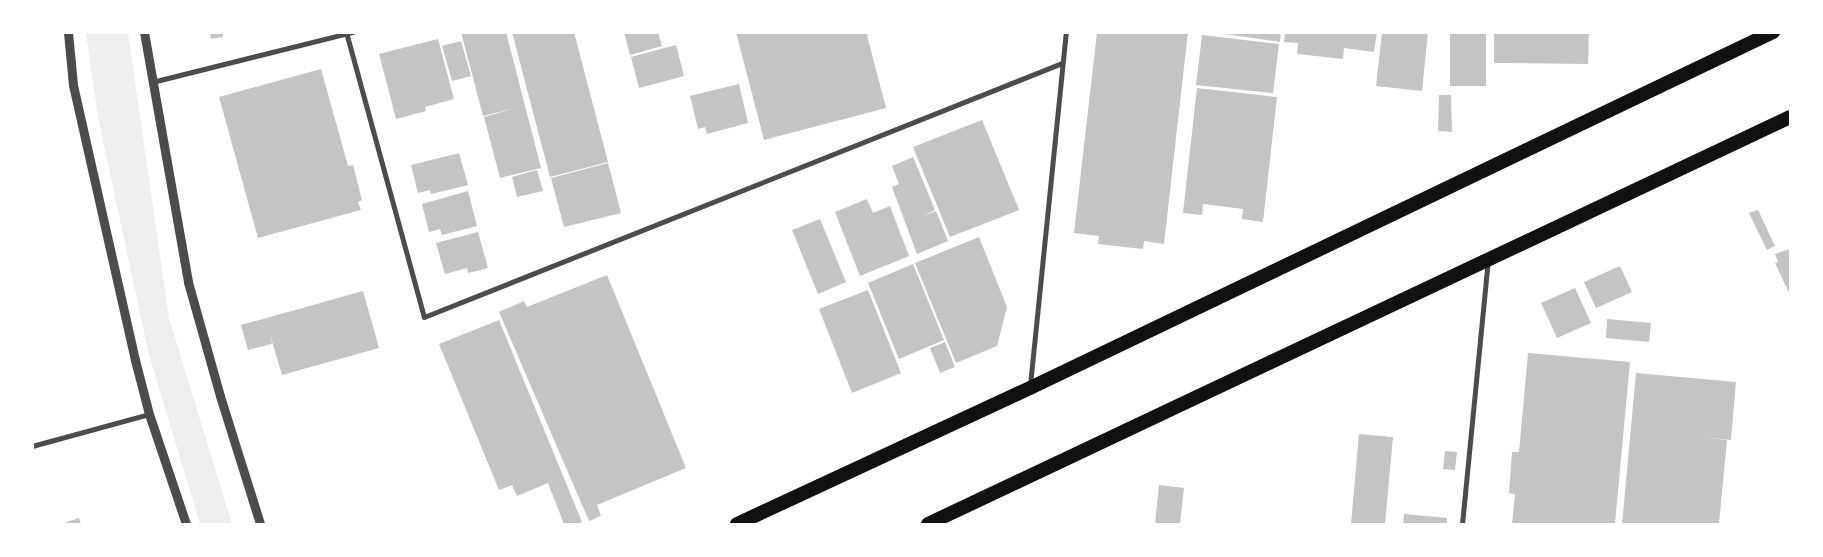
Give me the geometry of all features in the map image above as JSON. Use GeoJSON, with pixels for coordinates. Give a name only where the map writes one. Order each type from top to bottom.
{"type":"FeatureCollection","features":[{"type":"Feature","properties":{"kind":"highway"},"geometry":{"type":"LineString","coordinates":[[737,524],[1030,388],[1773,32]]}},
{"type":"Feature","properties":{"kind":"highway"},"geometry":{"type":"LineString","coordinates":[[928,524],[1790,117]]}},
{"type":"Feature","properties":{"kind":"street"},"geometry":{"type":"LineString","coordinates":[[68,32],[73,85],[149,414],[186,524]]}},
{"type":"Feature","properties":{"kind":"street"},"geometry":{"type":"LineString","coordinates":[[144,32],[188,282],[260,524]]}},
{"type":"Feature","properties":{"kind":"street"},"geometry":{"type":"LineString","coordinates":[[152,82],[353,32]]}},
{"type":"Feature","properties":{"kind":"street"},"geometry":{"type":"LineString","coordinates":[[1030,388],[1066,32]]}},
{"type":"Feature","properties":{"kind":"street"},"geometry":{"type":"LineString","coordinates":[[346,33],[424,317],[1062,63]]}},
{"type":"Feature","properties":{"kind":"street"},"geometry":{"type":"LineString","coordinates":[[1462,524],[1488,259]]}},
{"type":"Feature","properties":{"kind":"street"},"geometry":{"type":"LineString","coordinates":[[32,446],[149,414]]}},
{"type":"Feature","properties":{"kind":"shaded area"},"geometry":{"type":"Polygon","coordinates":[[[86,33],[128,33],[169,318],[232,524],[200,524],[149,355],[98,118],[86,33]]]}},
{"type":"Feature","properties":{"kind":"building"},"geometry":{"type":"Polygon","coordinates":[[[210,32],[223,32],[223,37],[211,39],[210,32]]]}},
{"type":"Feature","properties":{"kind":"building"},"geometry":{"type":"Polygon","coordinates":[[[461,32],[506,32],[541,168],[500,178],[484,117],[515,108],[483,116],[461,32]]]}},
{"type":"Feature","properties":{"kind":"building"},"geometry":{"type":"Polygon","coordinates":[[[512,32],[574,32],[608,162],[550,177],[512,32]]]}},
{"type":"Feature","properties":{"kind":"building"},"geometry":{"type":"Polygon","coordinates":[[[624,32],[658,32],[662,46],[630,55],[624,32]]]}},
{"type":"Feature","properties":{"kind":"building"},"geometry":{"type":"Polygon","coordinates":[[[736,32],[873,32],[867,35],[886,108],[764,140],[736,32]]]}},
{"type":"Feature","properties":{"kind":"building"},"geometry":{"type":"Polygon","coordinates":[[[1097,32],[1188,32],[1164,244],[1144,241],[1143,249],[1098,244],[1099,236],[1074,233],[1097,32]]]}},
{"type":"Feature","properties":{"kind":"building"},"geometry":{"type":"Polygon","coordinates":[[[1211,32],[1281,32],[1280,42],[1211,32]]]}},
{"type":"Feature","properties":{"kind":"building"},"geometry":{"type":"Polygon","coordinates":[[[1285,32],[1377,32],[1374,52],[1344,48],[1343,59],[1297,54],[1298,43],[1284,42],[1285,32]]]}},
{"type":"Feature","properties":{"kind":"building"},"geometry":{"type":"Polygon","coordinates":[[[1382,32],[1428,32],[1422,91],[1376,86],[1382,32]]]}},
{"type":"Feature","properties":{"kind":"building"},"geometry":{"type":"Polygon","coordinates":[[[1450,32],[1486,32],[1486,86],[1450,86],[1450,32]]]}},
{"type":"Feature","properties":{"kind":"building"},"geometry":{"type":"Polygon","coordinates":[[[1494,32],[1589,32],[1588,64],[1494,63],[1494,32]]]}},
{"type":"Feature","properties":{"kind":"building"},"geometry":{"type":"Polygon","coordinates":[[[1202,35],[1279,44],[1273,93],[1196,85],[1202,35]]]}},
{"type":"Feature","properties":{"kind":"building"},"geometry":{"type":"Polygon","coordinates":[[[438,39],[454,99],[425,107],[426,111],[396,119],[379,54],[438,39]]]}},
{"type":"Feature","properties":{"kind":"building"},"geometry":{"type":"Polygon","coordinates":[[[461,41],[471,76],[452,81],[442,46],[461,41]]]}},
{"type":"Feature","properties":{"kind":"building"},"geometry":{"type":"Polygon","coordinates":[[[676,45],[684,76],[639,88],[631,57],[676,45]]]}},
{"type":"Feature","properties":{"kind":"building"},"geometry":{"type":"Polygon","coordinates":[[[321,69],[348,166],[353,165],[362,200],[358,202],[361,210],[258,238],[219,97],[321,69]]]}},
{"type":"Feature","properties":{"kind":"building"},"geometry":{"type":"Polygon","coordinates":[[[739,84],[748,123],[707,134],[705,127],[698,129],[690,96],[739,84]]]}},
{"type":"Feature","properties":{"kind":"building"},"geometry":{"type":"Polygon","coordinates":[[[1197,88],[1277,97],[1263,222],[1242,219],[1243,209],[1203,204],[1202,215],[1183,213],[1197,88]]]}},
{"type":"Feature","properties":{"kind":"building"},"geometry":{"type":"Polygon","coordinates":[[[1439,95],[1451,95],[1452,132],[1438,131],[1439,95]]]}},
{"type":"Feature","properties":{"kind":"building"},"geometry":{"type":"Polygon","coordinates":[[[982,120],[1019,210],[950,237],[913,147],[982,120]]]}},
{"type":"Feature","properties":{"kind":"building"},"geometry":{"type":"Polygon","coordinates":[[[459,153],[468,185],[431,194],[430,190],[418,193],[411,165],[459,153]]]}},
{"type":"Feature","properties":{"kind":"building"},"geometry":{"type":"Polygon","coordinates":[[[913,157],[935,210],[923,216],[936,211],[948,241],[917,254],[892,187],[899,184],[892,166],[913,157]]]}},
{"type":"Feature","properties":{"kind":"building"},"geometry":{"type":"Polygon","coordinates":[[[608,163],[621,213],[564,227],[551,178],[608,163]]]}},
{"type":"Feature","properties":{"kind":"building"},"geometry":{"type":"Polygon","coordinates":[[[537,170],[543,191],[517,197],[512,177],[537,170]]]}},
{"type":"Feature","properties":{"kind":"building"},"geometry":{"type":"Polygon","coordinates":[[[468,191],[477,226],[442,235],[440,229],[429,232],[422,204],[468,191]]]}},
{"type":"Feature","properties":{"kind":"building"},"geometry":{"type":"Polygon","coordinates":[[[867,199],[873,213],[890,206],[909,256],[860,276],[835,212],[867,199]]]}},
{"type":"Feature","properties":{"kind":"building"},"geometry":{"type":"Polygon","coordinates":[[[1758,210],[1775,246],[1767,250],[1749,213],[1758,210]]]}},
{"type":"Feature","properties":{"kind":"building"},"geometry":{"type":"Polygon","coordinates":[[[820,219],[846,282],[818,294],[792,230],[820,219]]]}},
{"type":"Feature","properties":{"kind":"building"},"geometry":{"type":"Polygon","coordinates":[[[478,232],[488,268],[468,273],[467,268],[445,274],[436,243],[478,232]]]}},
{"type":"Feature","properties":{"kind":"building"},"geometry":{"type":"Polygon","coordinates":[[[979,237],[1007,307],[997,346],[956,363],[915,263],[979,237]]]}},
{"type":"Feature","properties":{"kind":"building"},"geometry":{"type":"Polygon","coordinates":[[[1790,249],[1790,295],[1775,263],[1778,262],[1775,254],[1790,249]]]}},
{"type":"Feature","properties":{"kind":"building"},"geometry":{"type":"Polygon","coordinates":[[[913,264],[944,340],[899,359],[868,283],[913,264]]]}},
{"type":"Feature","properties":{"kind":"building"},"geometry":{"type":"Polygon","coordinates":[[[1620,266],[1632,292],[1596,308],[1584,282],[1620,266]]]}},
{"type":"Feature","properties":{"kind":"building"},"geometry":{"type":"Polygon","coordinates":[[[607,275],[686,468],[597,505],[601,516],[589,521],[499,312],[524,301],[527,307],[607,275]]]}},
{"type":"Feature","properties":{"kind":"building"},"geometry":{"type":"Polygon","coordinates":[[[1575,288],[1591,323],[1557,338],[1541,303],[1575,288]]]}},
{"type":"Feature","properties":{"kind":"building"},"geometry":{"type":"Polygon","coordinates":[[[868,290],[901,373],[852,393],[819,309],[868,290]]]}},
{"type":"Feature","properties":{"kind":"building"},"geometry":{"type":"Polygon","coordinates":[[[363,291],[379,348],[282,375],[270,335],[272,344],[248,350],[241,325],[363,291]]]}},
{"type":"Feature","properties":{"kind":"building"},"geometry":{"type":"Polygon","coordinates":[[[1607,319],[1651,323],[1649,342],[1606,338],[1607,319]]]}},
{"type":"Feature","properties":{"kind":"building"},"geometry":{"type":"Polygon","coordinates":[[[499,320],[582,522],[564,524],[548,483],[517,496],[512,485],[499,490],[439,344],[499,320]]]}},
{"type":"Feature","properties":{"kind":"building"},"geometry":{"type":"Polygon","coordinates":[[[945,342],[955,367],[940,373],[930,348],[945,342]]]}},
{"type":"Feature","properties":{"kind":"building"},"geometry":{"type":"Polygon","coordinates":[[[1528,353],[1630,362],[1615,524],[1512,524],[1515,494],[1509,493],[1512,452],[1519,452],[1528,353]]]}},
{"type":"Feature","properties":{"kind":"building"},"geometry":{"type":"Polygon","coordinates":[[[1636,373],[1736,382],[1731,440],[1702,437],[1727,440],[1719,524],[1622,524],[1636,373]]]}},
{"type":"Feature","properties":{"kind":"building"},"geometry":{"type":"Polygon","coordinates":[[[1359,434],[1393,437],[1385,524],[1351,524],[1359,434]]]}},
{"type":"Feature","properties":{"kind":"building"},"geometry":{"type":"Polygon","coordinates":[[[1445,451],[1457,452],[1455,470],[1443,469],[1445,451]]]}},
{"type":"Feature","properties":{"kind":"building"},"geometry":{"type":"Polygon","coordinates":[[[1159,485],[1184,488],[1180,524],[1155,524],[1159,485]]]}},
{"type":"Feature","properties":{"kind":"building"},"geometry":{"type":"Polygon","coordinates":[[[1404,514],[1447,518],[1447,524],[1403,524],[1404,514]]]}},
{"type":"Feature","properties":{"kind":"building"},"geometry":{"type":"Polygon","coordinates":[[[79,518],[81,524],[61,524],[79,518]]]}}]}
